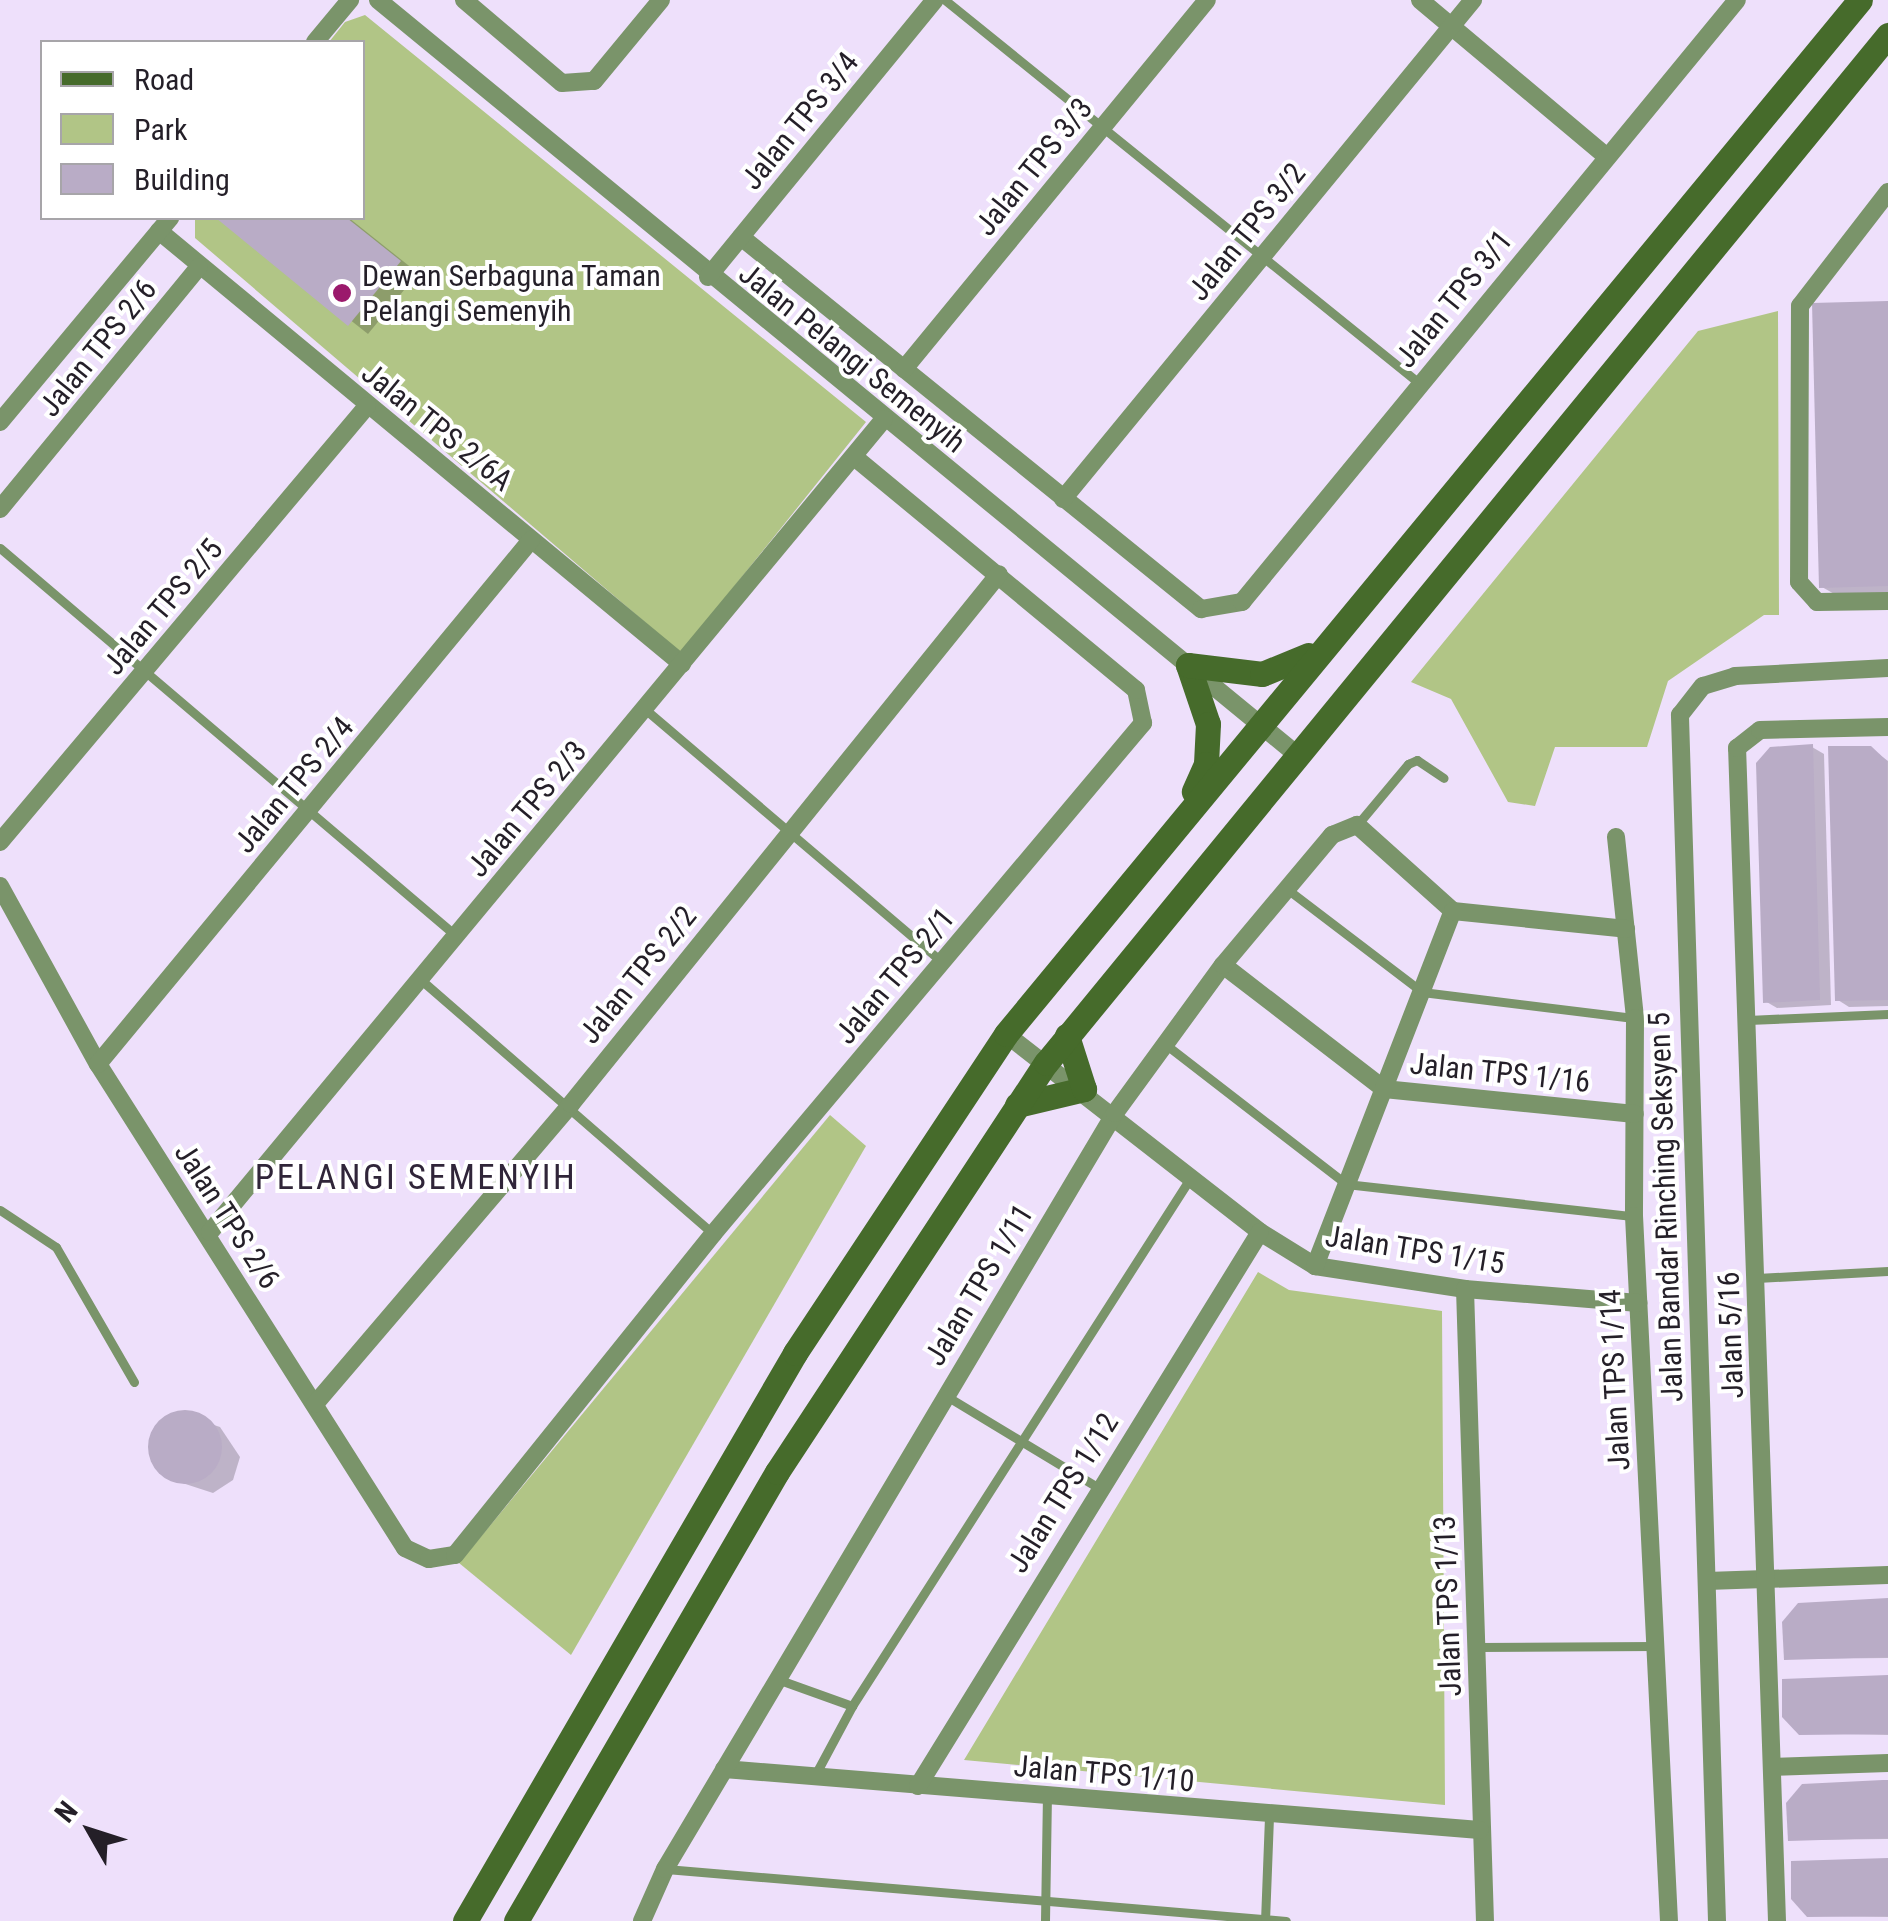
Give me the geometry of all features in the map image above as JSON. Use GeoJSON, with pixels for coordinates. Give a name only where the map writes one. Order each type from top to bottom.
{"type":"FeatureCollection","features":[{"type":"Feature","properties":{"kind":"street"},"geometry":{"type":"LineString","coordinates":[[316,40],[350,0]]}},
{"type":"Feature","properties":{"kind":"street","name":"Jalan Pelangi Semenyih"},"geometry":{"type":"LineString","coordinates":[[378,0],[708,277],[1296,754]]}},
{"type":"Feature","properties":{"kind":"street"},"geometry":{"type":"LineString","coordinates":[[464,0],[562,83],[594,81],[661,0]]}},
{"type":"Feature","properties":{"kind":"street","name":"Jalan TPS 3/4"},"geometry":{"type":"LineString","coordinates":[[708,277],[935,0]]}},
{"type":"Feature","properties":{"kind":"street","name":"Jalan TPS 3/3"},"geometry":{"type":"LineString","coordinates":[[904,369],[1207,0]]}},
{"type":"Feature","properties":{"kind":"street"},"geometry":{"type":"LineString","coordinates":[[1420,0],[1607,156]]}},
{"type":"Feature","properties":{"kind":"street","name":"Jalan TPS 3/2"},"geometry":{"type":"LineString","coordinates":[[1063,499],[1473,0]]}},
{"type":"Feature","properties":{"kind":"street","name":"Jalan TPS 3/1"},"geometry":{"type":"LineString","coordinates":[[1063,499],[1201,609],[1242,602],[1737,0]]}},
{"type":"Feature","properties":{"kind":"street"},"geometry":{"type":"LineString","coordinates":[[465,1921],[796,1353],[1006,1034],[1258,722],[1860,0]]}},
{"type":"Feature","properties":{"kind":"street"},"geometry":{"type":"LineString","coordinates":[[516,1921],[777,1472],[1046,1062],[1888,35]]}},
{"type":"Feature","properties":{"kind":"street"},"geometry":{"type":"LineString","coordinates":[[1888,192],[1800,306],[1799,562],[1799,582],[1818,602],[1888,601]]}},
{"type":"Feature","properties":{"kind":"street"},"geometry":{"type":"LineString","coordinates":[[0,422],[165,224]]}},
{"type":"Feature","properties":{"kind":"street","name":"Jalan TPS 2/6A"},"geometry":{"type":"LineString","coordinates":[[165,224],[199,268],[682,664]]}},
{"type":"Feature","properties":{"kind":"street"},"geometry":{"type":"LineString","coordinates":[[741,236],[1063,499]]}},
{"type":"Feature","properties":{"kind":"street","name":"Jalan TPS 2/6"},"geometry":{"type":"LineString","coordinates":[[0,509],[199,268]]}},
{"type":"Feature","properties":{"kind":"street","name":"Jalan TPS 2/5"},"geometry":{"type":"LineString","coordinates":[[0,842],[367,406]]}},
{"type":"Feature","properties":{"kind":"street","name":"Jalan TPS 2/3"},"geometry":{"type":"LineString","coordinates":[[210,1232],[884,419]]}},
{"type":"Feature","properties":{"kind":"street","name":"Jalan TPS 2/1"},"geometry":{"type":"LineString","coordinates":[[429,1559],[455,1555],[713,1234],[1143,723],[1136,690],[854,457]]}},
{"type":"Feature","properties":{"kind":"street","name":"Jalan TPS 2/4"},"geometry":{"type":"LineString","coordinates":[[98,1064],[531,540]]}},
{"type":"Feature","properties":{"kind":"street","name":"Jalan TPS 2/2"},"geometry":{"type":"LineString","coordinates":[[315,1404],[571,1104],[998,574]]}},
{"type":"Feature","properties":{"kind":"street"},"geometry":{"type":"LineString","coordinates":[[1179,823],[1206,764],[1208,724],[1188,665],[1262,674],[1320,648]]}},
{"type":"Feature","properties":{"kind":"street","name":"Jalan Bandar Rinching Seksyen 5"},"geometry":{"type":"LineString","coordinates":[[1717,1921],[1680,714],[1704,686],[1735,676],[1888,668]]}},
{"type":"Feature","properties":{"kind":"street","name":"Jalan 5/16"},"geometry":{"type":"LineString","coordinates":[[1777,1921],[1738,748],[1760,730],[1888,728]]}},
{"type":"Feature","properties":{"kind":"street"},"geometry":{"type":"LineString","coordinates":[[1357,825],[1453,911],[1626,929]]}},
{"type":"Feature","properties":{"kind":"street","name":"Jalan TPS 1/11"},"geometry":{"type":"LineString","coordinates":[[642,1921],[665,1868],[1114,1113],[1285,887],[1332,835],[1357,825]]}},
{"type":"Feature","properties":{"kind":"street","name":"Jalan TPS 1/14"},"geometry":{"type":"LineString","coordinates":[[1616,837],[1634,1018],[1634,1216],[1658,1646],[1668,1921]]}},
{"type":"Feature","properties":{"kind":"street","name":"Jalan TPS 2/6"},"geometry":{"type":"LineString","coordinates":[[0,886],[98,1064],[210,1232],[405,1548],[429,1559]]}},
{"type":"Feature","properties":{"kind":"street"},"geometry":{"type":"LineString","coordinates":[[1316,1266],[1453,911]]}},
{"type":"Feature","properties":{"kind":"street","name":"Jalan TPS 1/16"},"geometry":{"type":"LineString","coordinates":[[1223,965],[1384,1090],[1635,1114]]}},
{"type":"Feature","properties":{"kind":"street","name":"Jalan TPS 1/15"},"geometry":{"type":"LineString","coordinates":[[1006,1034],[1084,1088],[1260,1232],[1316,1266],[1464,1288],[1638,1303]]}},
{"type":"Feature","properties":{"kind":"street"},"geometry":{"type":"LineString","coordinates":[[1017,1105],[1084,1088],[1067,1036]]}},
{"type":"Feature","properties":{"kind":"street","name":"Jalan TPS 1/12"},"geometry":{"type":"LineString","coordinates":[[918,1786],[1097,1486],[1260,1232]]}},
{"type":"Feature","properties":{"kind":"street","name":"Jalan TPS 1/13"},"geometry":{"type":"LineString","coordinates":[[1464,1288],[1486,1921]]}},
{"type":"Feature","properties":{"kind":"street"},"geometry":{"type":"LineString","coordinates":[[1707,1581],[1888,1574]]}},
{"type":"Feature","properties":{"kind":"street"},"geometry":{"type":"LineString","coordinates":[[1772,1767],[1888,1762]]}},
{"type":"Feature","properties":{"kind":"street","name":"Jalan TPS 1/10"},"geometry":{"type":"LineString","coordinates":[[724,1770],[1480,1830]]}},
{"type":"Feature","properties":{"kind":"lane"},"geometry":{"type":"LineString","coordinates":[[945,0],[1420,384]]}},
{"type":"Feature","properties":{"kind":"lane"},"geometry":{"type":"LineString","coordinates":[[0,548],[312,807],[456,936]]}},
{"type":"Feature","properties":{"kind":"lane"},"geometry":{"type":"LineString","coordinates":[[646,710],[943,963]]}},
{"type":"Feature","properties":{"kind":"lane","name":"Jalan TPS 1/11"},"geometry":{"type":"LineString","coordinates":[[1357,825],[1408,764],[1417,760],[1444,778]]}},
{"type":"Feature","properties":{"kind":"lane"},"geometry":{"type":"LineString","coordinates":[[1285,887],[1422,992],[1634,1018]]}},
{"type":"Feature","properties":{"kind":"lane"},"geometry":{"type":"LineString","coordinates":[[420,979],[571,1104],[713,1234]]}},
{"type":"Feature","properties":{"kind":"lane"},"geometry":{"type":"LineString","coordinates":[[1748,1020],[1888,1014]]}},
{"type":"Feature","properties":{"kind":"lane"},"geometry":{"type":"LineString","coordinates":[[1165,1044],[1346,1184],[1634,1216]]}},
{"type":"Feature","properties":{"kind":"lane"},"geometry":{"type":"LineString","coordinates":[[814,1777],[852,1706],[1018,1440],[1192,1175]]}},
{"type":"Feature","properties":{"kind":"lane"},"geometry":{"type":"LineString","coordinates":[[0,1210],[56,1247],[134,1382]]}},
{"type":"Feature","properties":{"kind":"lane"},"geometry":{"type":"LineString","coordinates":[[1756,1278],[1888,1271]]}},
{"type":"Feature","properties":{"kind":"lane"},"geometry":{"type":"LineString","coordinates":[[945,1395],[1097,1486]]}},
{"type":"Feature","properties":{"kind":"lane"},"geometry":{"type":"LineString","coordinates":[[1478,1647],[1658,1646]]}},
{"type":"Feature","properties":{"kind":"lane"},"geometry":{"type":"LineString","coordinates":[[778,1679],[852,1706]]}},
{"type":"Feature","properties":{"kind":"lane"},"geometry":{"type":"LineString","coordinates":[[1044,1921],[1047,1796]]}},
{"type":"Feature","properties":{"kind":"lane"},"geometry":{"type":"LineString","coordinates":[[1265,1921],[1268,1816]]}},
{"type":"Feature","properties":{"kind":"lane"},"geometry":{"type":"LineString","coordinates":[[665,1868],[1045,1904],[1286,1921]]}},
{"type":"Feature","properties":{"kind":"green space"},"geometry":{"type":"Polygon","coordinates":[[[365,15],[866,422],[681,653],[195,238],[195,220],[365,220],[365,40],[331,40],[345,22],[365,15]]]}},
{"type":"Feature","properties":{"kind":"green space"},"geometry":{"type":"Polygon","coordinates":[[[1778,311],[1779,615],[1764,615],[1668,681],[1647,747],[1555,747],[1535,806],[1508,802],[1451,699],[1411,682],[1698,331],[1778,311]]]}},
{"type":"Feature","properties":{"kind":"green space"},"geometry":{"type":"Polygon","coordinates":[[[830,1115],[866,1146],[571,1655],[459,1563],[830,1115]]]}},
{"type":"Feature","properties":{"kind":"green space"},"geometry":{"type":"Polygon","coordinates":[[[1258,1272],[1289,1290],[1442,1311],[1445,1805],[964,1760],[1258,1272]]]}},
{"type":"Feature","properties":{"kind":"building","name":"Dewan Serbaguna Taman Pelangi Semenyih"},"geometry":{"type":"Polygon","coordinates":[[[218,220],[350,220],[401,261],[348,326],[218,220]]]}},
{"type":"Feature","properties":{"kind":"building"},"geometry":{"type":"Polygon","coordinates":[[[1888,301],[1888,586],[1819,588],[1812,303],[1888,301]]]}},
{"type":"Feature","properties":{"kind":"building"},"geometry":{"type":"Polygon","coordinates":[[[1813,744],[1820,1000],[1763,1003],[1756,763],[1770,747],[1813,744]]]}},
{"type":"Feature","properties":{"kind":"building"},"geometry":{"type":"Polygon","coordinates":[[[1828,746],[1871,746],[1887,761],[1888,1000],[1835,1001],[1828,746]]]}},
{"type":"Feature","properties":{"kind":"building"},"geometry":{"type":"Polygon","coordinates":[[[185,1410],[199,1412],[211,1421],[220,1433],[220,1461],[211,1473],[199,1482],[185,1484],[171,1482],[159,1473],[150,1461],[148,1447],[150,1433],[159,1421],[171,1412],[185,1410]]]}},
{"type":"Feature","properties":{"kind":"building"},"geometry":{"type":"Polygon","coordinates":[[[1888,1598],[1888,1657],[1784,1660],[1782,1622],[1798,1603],[1888,1598]]]}},
{"type":"Feature","properties":{"kind":"building"},"geometry":{"type":"Polygon","coordinates":[[[1888,1675],[1888,1734],[1799,1735],[1782,1717],[1782,1679],[1888,1675]]]}},
{"type":"Feature","properties":{"kind":"building"},"geometry":{"type":"Polygon","coordinates":[[[1888,1780],[1888,1838],[1788,1841],[1786,1803],[1802,1784],[1888,1780]]]}},
{"type":"Feature","properties":{"kind":"building"},"geometry":{"type":"Polygon","coordinates":[[[1888,1858],[1888,1916],[1807,1917],[1791,1899],[1791,1861],[1888,1858]]]}},
{"type":"Feature","properties":{"kind":"place","name":"Dewan Serbaguna Taman Pelangi Semenyih"},"geometry":{"type":"Point","coordinates":[342,293]}},
{"type":"Feature","properties":{"kind":"district","name":"PELANGI SEMENYIH"},"geometry":{"type":"Point","coordinates":[416,1178]}}]}
